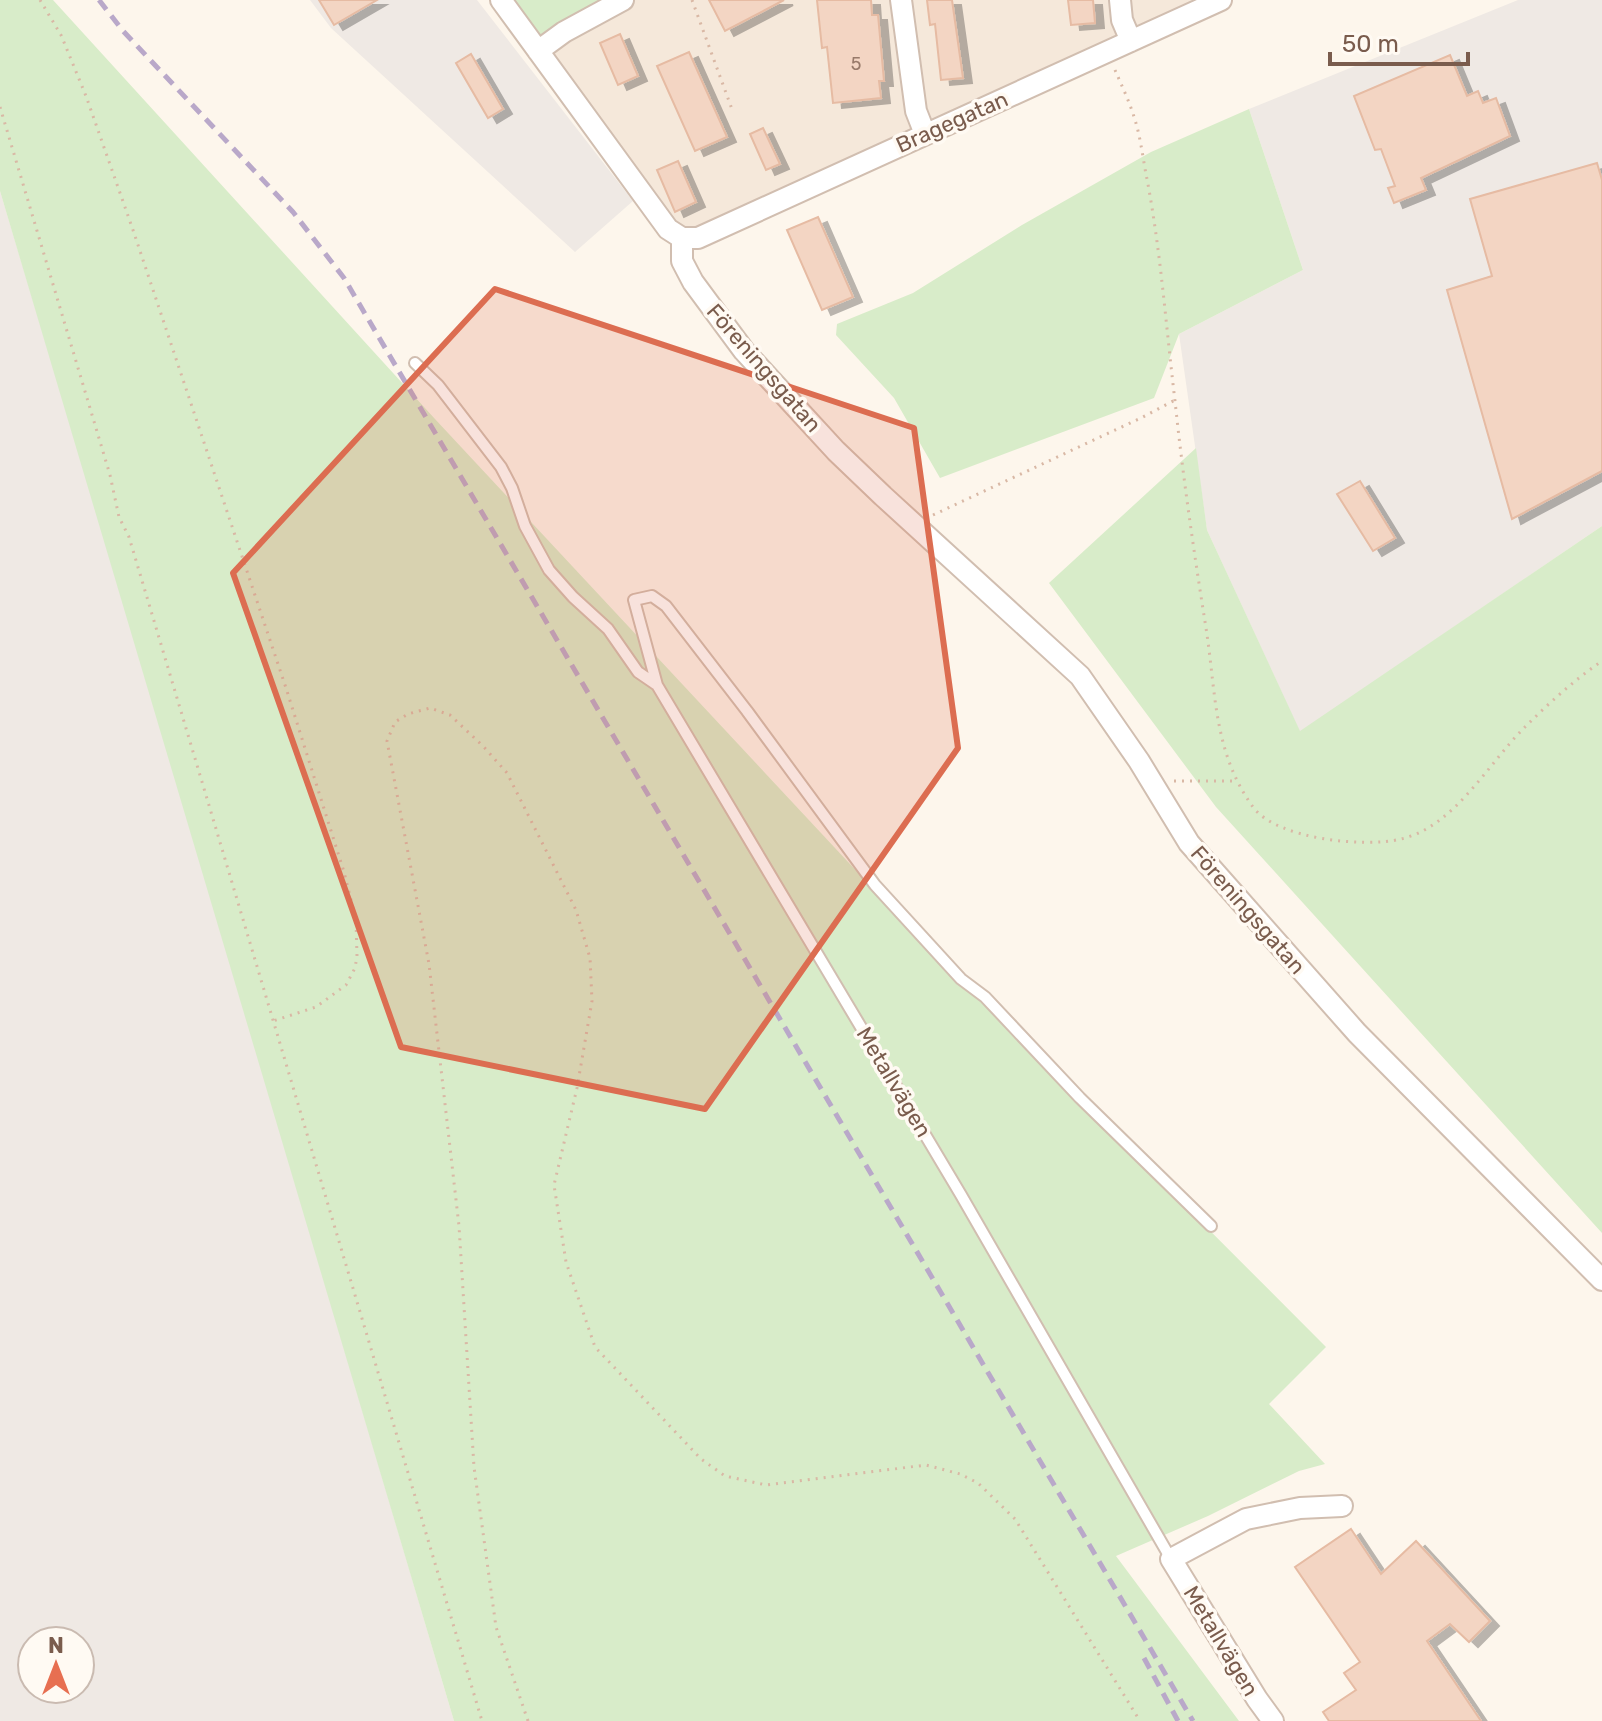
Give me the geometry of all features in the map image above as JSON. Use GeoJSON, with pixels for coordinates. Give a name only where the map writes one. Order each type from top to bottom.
{"type":"FeatureCollection","features":[{"type":"Feature","properties":{"kind":"street"},"geometry":{"type":"LineString","coordinates":[[501,0],[668,229],[682,238]]}},
{"type":"Feature","properties":{"kind":"street"},"geometry":{"type":"LineString","coordinates":[[538,51],[564,32],[623,0]]}},
{"type":"Feature","properties":{"kind":"street"},"geometry":{"type":"LineString","coordinates":[[901,0],[916,111],[925,134]]}},
{"type":"Feature","properties":{"kind":"street"},"geometry":{"type":"LineString","coordinates":[[1120,0],[1122,20],[1131,41]]}},
{"type":"Feature","properties":{"kind":"street","name":"Bragegatan"},"geometry":{"type":"LineString","coordinates":[[682,238],[698,238],[1221,0]]}},
{"type":"Feature","properties":{"kind":"street","name":"Föreningsgatan"},"geometry":{"type":"LineString","coordinates":[[682,238],[682,261],[693,282],[744,351],[836,451],[1080,676],[1151,780],[1189,843],[1357,1033],[1602,1280]]}},
{"type":"Feature","properties":{"kind":"street"},"geometry":{"type":"LineString","coordinates":[[1171,1559],[1246,1519],[1300,1508],[1342,1506]]}},
{"type":"Feature","properties":{"kind":"street","name":"Metallvägen"},"geometry":{"type":"LineString","coordinates":[[1171,1559],[1273,1721]]}},
{"type":"Feature","properties":{"kind":"lane"},"geometry":{"type":"LineString","coordinates":[[415,363],[438,385],[501,467],[525,526],[549,570],[608,629],[638,672],[657,685]]}},
{"type":"Feature","properties":{"kind":"lane","name":"Metallvägen"},"geometry":{"type":"LineString","coordinates":[[1171,1559],[961,1195],[657,685],[634,600],[652,596],[666,606],[875,885],[961,979],[985,997],[1080,1098],[1211,1226]]}},
{"type":"Feature","properties":{"kind":"path"},"geometry":{"type":"LineString","coordinates":[[40,0],[61,35],[86,96],[133,230],[286,688],[356,920],[357,956],[346,985],[316,1007],[273,1021]]}},
{"type":"Feature","properties":{"kind":"path"},"geometry":{"type":"LineString","coordinates":[[692,0],[733,112]]}},
{"type":"Feature","properties":{"kind":"path"},"geometry":{"type":"LineString","coordinates":[[1109,51],[1137,124],[1154,217],[1214,707],[1224,750],[1254,809],[1283,829],[1338,840],[1366,842],[1402,839],[1432,824],[1457,805],[1523,729],[1583,674],[1602,661]]}},
{"type":"Feature","properties":{"kind":"path"},"geometry":{"type":"LineString","coordinates":[[0,107],[110,475],[119,517],[134,552],[482,1721]]}},
{"type":"Feature","properties":{"kind":"path"},"geometry":{"type":"LineString","coordinates":[[915,525],[1175,400]]}},
{"type":"Feature","properties":{"kind":"path"},"geometry":{"type":"LineString","coordinates":[[528,1721],[496,1627],[474,1467],[459,1226],[429,964],[387,741],[395,722],[408,714],[430,708],[450,715],[507,773],[576,910],[590,958],[592,1001],[577,1088],[554,1185],[566,1262],[595,1347],[701,1459],[725,1476],[766,1485],[926,1465],[960,1474],[978,1483],[1015,1519],[1140,1721]]}},
{"type":"Feature","properties":{"kind":"path"},"geometry":{"type":"LineString","coordinates":[[1151,780],[1238,781]]}},
{"type":"Feature","properties":{"kind":"highlighted area"},"geometry":{"type":"Polygon","coordinates":[[[495,289],[914,428],[958,748],[705,1109],[401,1047],[233,573],[495,289]]]}},
{"type":"Feature","properties":{"kind":"shaded area"},"geometry":{"type":"Polygon","coordinates":[[[310,0],[477,0],[633,201],[575,252],[331,28],[310,0]]]}},
{"type":"Feature","properties":{"kind":"shaded area"},"geometry":{"type":"Polygon","coordinates":[[[502,0],[1215,0],[678,247],[502,0]]]}},
{"type":"Feature","properties":{"kind":"shaded area"},"geometry":{"type":"Polygon","coordinates":[[[1518,0],[1602,0],[1602,526],[1300,732],[1207,530],[1179,334],[1303,270],[1249,109],[1518,0]]]}},
{"type":"Feature","properties":{"kind":"shaded area"},"geometry":{"type":"Polygon","coordinates":[[[0,191],[119,586],[454,1721],[0,1721],[0,191]]]}},
{"type":"Feature","properties":{"kind":"green space"},"geometry":{"type":"Polygon","coordinates":[[[0,0],[53,0],[435,419],[933,953],[1326,1347],[1269,1404],[1325,1464],[1299,1471],[1208,1516],[1116,1556],[1239,1721],[454,1721],[0,191],[0,0]]]}},
{"type":"Feature","properties":{"kind":"green space"},"geometry":{"type":"Polygon","coordinates":[[[502,0],[609,0],[540,49],[502,0]]]}},
{"type":"Feature","properties":{"kind":"green space"},"geometry":{"type":"Polygon","coordinates":[[[1249,109],[1303,270],[1179,334],[1154,398],[940,478],[894,398],[836,335],[837,324],[913,293],[1022,225],[1151,152],[1249,109]]]}},
{"type":"Feature","properties":{"kind":"green space"},"geometry":{"type":"Polygon","coordinates":[[[1196,448],[1207,530],[1300,731],[1602,526],[1602,1233],[1216,807],[1049,583],[1196,448]]]}},
{"type":"Feature","properties":{"kind":"building"},"geometry":{"type":"Polygon","coordinates":[[[319,0],[377,0],[334,25],[319,0]]]}},
{"type":"Feature","properties":{"kind":"building"},"geometry":{"type":"Polygon","coordinates":[[[709,0],[784,0],[725,31],[709,0]]]}},
{"type":"Feature","properties":{"kind":"building"},"geometry":{"type":"Polygon","coordinates":[[[817,0],[871,0],[872,15],[878,15],[884,81],[879,81],[881,98],[833,103],[827,47],[822,48],[817,0]]]}},
{"type":"Feature","properties":{"kind":"building"},"geometry":{"type":"Polygon","coordinates":[[[927,0],[952,0],[963,78],[941,80],[935,24],[930,25],[927,0]]]}},
{"type":"Feature","properties":{"kind":"building"},"geometry":{"type":"Polygon","coordinates":[[[1068,0],[1093,0],[1095,23],[1071,25],[1068,0]]]}},
{"type":"Feature","properties":{"kind":"building"},"geometry":{"type":"Polygon","coordinates":[[[620,34],[638,76],[618,85],[600,43],[620,34]]]}},
{"type":"Feature","properties":{"kind":"building"},"geometry":{"type":"Polygon","coordinates":[[[689,52],[727,137],[695,151],[657,66],[689,52]]]}},
{"type":"Feature","properties":{"kind":"building"},"geometry":{"type":"Polygon","coordinates":[[[471,54],[503,109],[488,118],[456,63],[471,54]]]}},
{"type":"Feature","properties":{"kind":"building"},"geometry":{"type":"Polygon","coordinates":[[[1450,55],[1467,96],[1478,91],[1483,103],[1496,98],[1510,136],[1421,178],[1426,190],[1394,203],[1388,188],[1395,186],[1381,149],[1375,150],[1354,96],[1450,55]]]}},
{"type":"Feature","properties":{"kind":"building"},"geometry":{"type":"Polygon","coordinates":[[[763,128],[780,164],[766,170],[750,134],[763,128]]]}},
{"type":"Feature","properties":{"kind":"building"},"geometry":{"type":"Polygon","coordinates":[[[678,161],[696,202],[675,212],[657,170],[678,161]]]}},
{"type":"Feature","properties":{"kind":"building"},"geometry":{"type":"Polygon","coordinates":[[[1597,163],[1602,180],[1602,471],[1512,519],[1447,290],[1492,276],[1470,199],[1597,163]]]}},
{"type":"Feature","properties":{"kind":"building"},"geometry":{"type":"Polygon","coordinates":[[[818,217],[853,297],[822,310],[787,230],[818,217]]]}},
{"type":"Feature","properties":{"kind":"building"},"geometry":{"type":"Polygon","coordinates":[[[1360,481],[1395,538],[1373,551],[1337,494],[1360,481]]]}},
{"type":"Feature","properties":{"kind":"building"},"geometry":{"type":"Polygon","coordinates":[[[1351,1529],[1381,1574],[1416,1541],[1490,1621],[1469,1642],[1450,1624],[1427,1641],[1481,1721],[1329,1721],[1323,1712],[1356,1690],[1344,1673],[1360,1662],[1295,1567],[1351,1529]]]}},
{"type":"Feature","properties":{"kind":"railway"},"geometry":{"type":"LineString","coordinates":[[99,0],[123,31],[293,212],[344,278],[1193,1721]]}},
{"type":"Feature","properties":{"kind":"railway"},"geometry":{"type":"LineString","coordinates":[[1144,1658],[1178,1721]]}}]}
